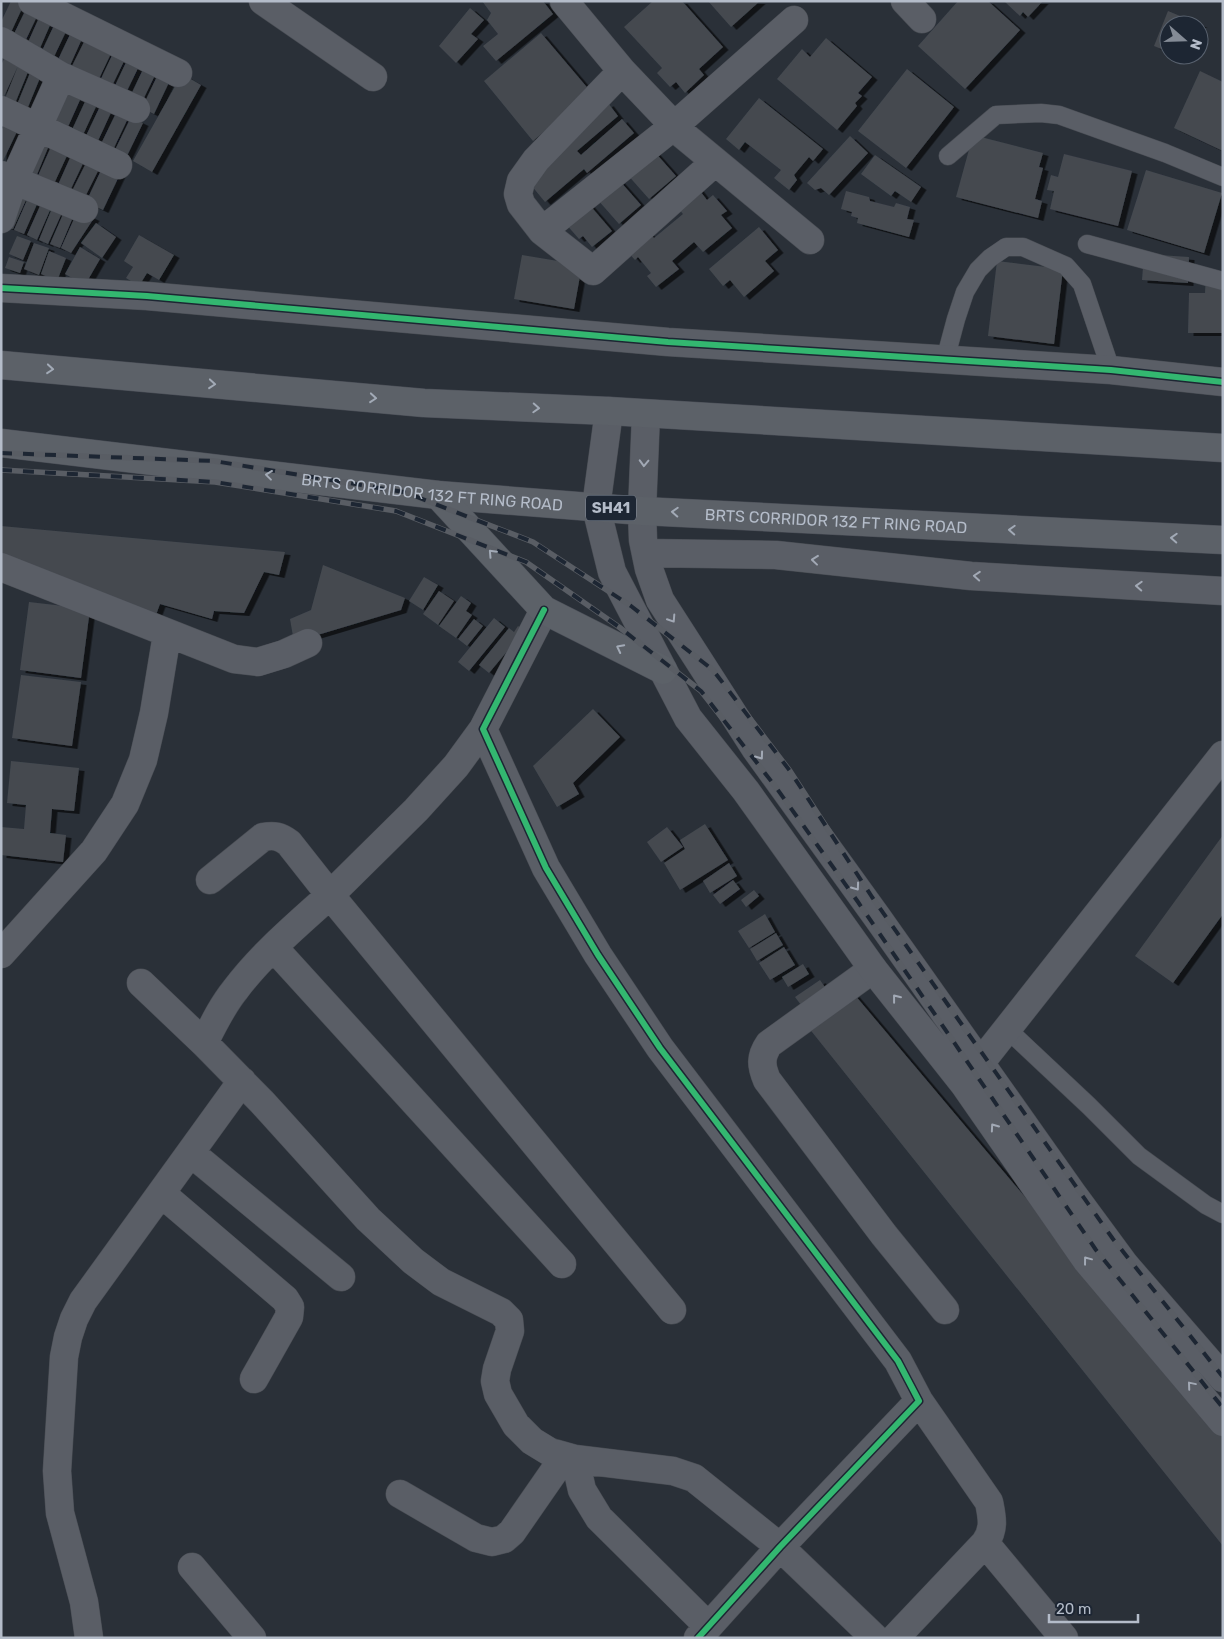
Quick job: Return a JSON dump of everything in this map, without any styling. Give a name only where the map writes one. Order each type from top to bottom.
[{"type":"main road","points":[[1,365],[424,403],[609,411],[1223,448]]},
{"type":"main road","name":"BRTS CORRIDOR 132 FT RING ROAD","points":[[1,443],[438,495],[642,511],[1223,540]]},
{"type":"main road","points":[[438,495],[544,610],[663,670]]},
{"type":"street","points":[[32,1],[178,72]]},
{"type":"street","points":[[263,1],[373,77]]},
{"type":"street","points":[[564,1],[622,71],[674,126],[810,240]]},
{"type":"street","points":[[542,231],[674,126],[794,20]]},
{"type":"street","points":[[1,41],[61,76],[136,109]]},
{"type":"street","points":[[622,71],[536,160],[521,181],[518,194],[521,204],[542,231],[593,271],[715,162]]},
{"type":"street","points":[[1,219],[8,177],[37,127],[61,76]]},
{"type":"street","points":[[1,110],[118,165]]},
{"type":"street","points":[[8,177],[84,209]]},
{"type":"street","points":[[1,288],[147,296],[668,342],[1111,370],[1223,382]]},
{"type":"street","points":[[609,411],[596,507],[612,572],[688,718],[746,791],[874,969],[972,1074],[1072,1193],[1125,1265],[1223,1378]]},
{"type":"street","points":[[646,414],[642,511],[643,540],[649,569],[660,600],[755,748],[877,917],[1087,1261],[1223,1422]]},
{"type":"street","points":[[646,554],[776,555],[972,576],[1223,591]]},
{"type":"street","points":[[1,567],[234,659],[258,662],[284,654],[308,643]]},
{"type":"street","points":[[204,1043],[221,1010],[248,973],[423,803],[456,766],[483,729],[544,610]]},
{"type":"street","points":[[1,954],[94,851],[125,804],[143,760],[154,713],[167,634]]},
{"type":"street","points":[[483,729],[546,868],[598,955],[660,1048],[898,1361],[919,1401],[989,1502],[993,1520],[990,1535],[985,1543],[895,1638]]},
{"type":"street","points":[[972,1074],[1223,755]]},
{"type":"street","points":[[210,880],[263,837],[273,835],[282,837],[289,843],[672,1310]]},
{"type":"street","points":[[274,948],[562,1264]]},
{"type":"street","points":[[874,969],[769,1044],[763,1053],[761,1066],[767,1080],[884,1235],[945,1310]]},
{"type":"street","points":[[141,983],[262,1102],[368,1219],[413,1262],[460,1293],[501,1312],[509,1320],[510,1331],[497,1369],[495,1381],[498,1394],[516,1425],[532,1441],[550,1452],[570,1458],[673,1471],[694,1478],[780,1547],[875,1638]]},
{"type":"street","points":[[89,1638],[84,1602],[60,1513],[57,1471],[64,1357],[74,1319],[84,1301],[242,1082]]},
{"type":"street","points":[[191,1152],[341,1277]]},
{"type":"street","points":[[162,1194],[285,1299],[290,1308],[289,1317],[254,1379]]},
{"type":"street","points":[[570,1458],[582,1490],[599,1518],[703,1632],[780,1547],[919,1401]]},
{"type":"street","points":[[400,1494],[476,1538],[492,1542],[504,1539],[512,1532],[570,1458]]},
{"type":"street","points":[[985,1543],[1064,1638]]},
{"type":"street","points":[[192,1567],[252,1638]]},
{"type":"lane","points":[[948,156],[996,115],[1041,113],[1059,115],[1165,152],[1223,177]]},
{"type":"lane","points":[[1087,244],[1223,281]]},
{"type":"lane","points":[[945,360],[965,292],[978,270],[1006,246],[1023,247],[1066,266],[1082,284],[1111,370]]},
{"type":"lane","points":[[1007,1029],[1139,1156],[1206,1205],[1223,1214]]},
{"type":"building","points":[[11,1],[25,2],[7,41],[1,38],[1,22]]},
{"type":"building","points":[[482,1],[543,1],[553,14],[496,61],[483,46],[498,34],[487,20],[491,13]]},
{"type":"building","points":[[653,1],[682,1],[723,47],[699,69],[704,75],[685,93],[676,82],[670,87],[657,73],[662,68],[624,27]]},
{"type":"building","points":[[708,1],[760,1],[731,27]]},
{"type":"building","points":[[958,1],[988,1],[1020,30],[965,89],[918,46]]},
{"type":"building","points":[[1004,1],[1043,1],[1028,17],[1023,12],[1020,16]]},
{"type":"building","points":[[28,5],[40,10],[22,48],[10,42]]},
{"type":"building","points":[[470,8],[484,20],[471,34],[478,39],[456,63],[439,46]]},
{"type":"building","points":[[42,11],[54,16],[37,55],[25,49]]},
{"type":"building","points":[[1168,11],[1178,15],[1166,15]]},
{"type":"building","points":[[58,17],[70,23],[52,61],[40,55]]},
{"type":"building","points":[[74,26],[85,32],[68,70],[56,64]]},
{"type":"building","points":[[541,33],[591,92],[533,141],[484,81]]},
{"type":"building","points":[[88,34],[115,45],[97,83],[70,70]]},
{"type":"building","points":[[1159,34],[1159,48],[1154,46]]},
{"type":"building","points":[[826,38],[872,77],[858,93],[862,96],[855,103],[857,106],[837,130],[777,79],[802,49],[810,57]]},
{"type":"building","points":[[116,47],[128,53],[110,90],[98,85]]},
{"type":"building","points":[[130,54],[142,60],[124,97],[112,92]]},
{"type":"building","points":[[6,55],[30,67],[14,106],[4,101],[18,66],[1,103],[1,65]]},
{"type":"building","points":[[146,63],[158,69],[140,106],[128,101]]},
{"type":"building","points":[[32,68],[42,73],[26,112],[16,107]]},
{"type":"building","points":[[907,69],[954,107],[906,168],[858,131]]},
{"type":"building","points":[[160,70],[172,76],[154,114],[142,108]]},
{"type":"building","points":[[1200,71],[1223,82],[1223,151],[1174,128]]},
{"type":"building","points":[[182,74],[201,85],[152,172],[133,161]]},
{"type":"building","points":[[71,85],[84,91],[67,129],[54,123]]},
{"type":"building","points":[[89,93],[100,98],[82,137],[71,132]]},
{"type":"building","points":[[759,98],[823,149],[813,161],[809,157],[794,175],[797,180],[789,190],[774,178],[781,170],[745,142],[739,150],[726,139]]},
{"type":"building","points":[[103,100],[114,106],[97,143],[85,138]]},
{"type":"building","points":[[608,103],[618,116],[577,151],[581,155],[622,119],[634,133],[587,173],[584,169],[545,202],[526,179]]},
{"type":"building","points":[[118,109],[130,114],[112,152],[100,146]]},
{"type":"building","points":[[8,117],[21,123],[3,161],[1,161],[1,131]]},
{"type":"building","points":[[131,117],[143,123],[125,160],[113,154]]},
{"type":"building","points":[[42,134],[52,138],[36,177],[26,172]]},
{"type":"building","points":[[973,135],[1043,153],[1039,167],[1043,168],[1035,199],[1042,201],[1038,218],[956,197]]},
{"type":"building","points":[[850,136],[868,153],[829,195],[821,188],[815,190],[807,183]]},
{"type":"building","points":[[54,140],[71,147],[53,186],[37,178]]},
{"type":"building","points":[[74,149],[87,155],[69,193],[57,187]]},
{"type":"building","points":[[653,150],[676,176],[649,199],[626,173]]},
{"type":"building","points":[[1064,154],[1132,171],[1118,226],[1050,209],[1054,191],[1047,190],[1051,175],[1058,177]]},
{"type":"building","points":[[875,155],[921,187],[911,202],[895,191],[891,196],[861,174]]},
{"type":"building","points":[[89,157],[102,163],[83,201],[70,195]]},
{"type":"building","points":[[104,164],[121,172],[103,210],[86,202]]},
{"type":"building","points":[[1146,170],[1222,193],[1204,253],[1127,230]]},
{"type":"building","points":[[619,180],[641,205],[619,224],[597,199]]},
{"type":"building","points":[[20,186],[30,191],[13,229],[3,225]]},
{"type":"building","points":[[697,187],[707,200],[713,195],[727,211],[721,215],[732,228],[703,252],[694,242],[672,261],[679,269],[656,287],[647,276],[651,273],[638,257],[635,260],[626,250],[648,232],[654,238],[683,214],[676,206]]},
{"type":"building","points":[[31,191],[41,195],[24,234],[14,230]]},
{"type":"building","points":[[846,191],[869,197],[870,201],[894,207],[896,203],[910,207],[907,219],[914,220],[909,237],[857,223],[858,218],[851,216],[852,212],[841,209]]},
{"type":"building","points":[[44,197],[54,201],[37,240],[27,235]]},
{"type":"building","points":[[55,201],[65,206],[48,244],[39,240]]},
{"type":"building","points":[[588,203],[612,231],[592,247],[583,236],[579,239],[565,223]]},
{"type":"building","points":[[67,205],[76,210],[60,248],[50,244]]},
{"type":"building","points":[[78,210],[94,218],[71,253],[61,248]]},
{"type":"building","points":[[96,223],[116,237],[102,258],[81,243]]},
{"type":"building","points":[[759,227],[778,250],[765,261],[774,271],[744,297],[730,280],[723,286],[709,269]]},
{"type":"building","points":[[139,235],[174,255],[159,280],[147,273],[139,286],[126,278],[133,267],[124,261]]},
{"type":"building","points":[[17,236],[31,241],[23,260],[9,254]]},
{"type":"building","points":[[34,243],[49,248],[39,275],[24,269]]},
{"type":"building","points":[[80,247],[100,259],[85,285],[65,274]]},
{"type":"building","points":[[49,251],[66,258],[57,281],[41,274]]},
{"type":"building","points":[[1144,254],[1189,257],[1188,283],[1142,280]]},
{"type":"building","points":[[522,255],[582,265],[574,309],[514,299]]},
{"type":"building","points":[[9,257],[24,262],[20,273],[5,268]]},
{"type":"building","points":[[997,261],[1063,269],[1054,344],[988,336]]},
{"type":"building","points":[[1206,274],[1223,284],[1223,333],[1188,333],[1189,293],[1205,293]]},
{"type":"building","points":[[1,526],[285,552],[279,575],[264,572],[244,613],[214,611],[212,619],[160,604],[153,623],[1,565]]},
{"type":"building","points":[[323,565],[405,598],[401,610],[294,642],[290,619],[311,610]]},
{"type":"building","points":[[424,577],[438,585],[423,610],[409,601]]},
{"type":"building","points":[[439,591],[454,601],[438,625],[423,614]]},
{"type":"building","points":[[461,596],[471,603],[466,611],[472,615],[456,638],[439,626]]},
{"type":"building","points":[[29,602],[90,609],[81,678],[20,670]]},
{"type":"building","points":[[494,618],[505,627],[469,671],[458,662]]},
{"type":"building","points":[[474,619],[483,626],[467,646],[458,639]]},
{"type":"building","points":[[518,626],[529,634],[509,649],[489,673],[479,665],[509,628],[514,632]]},
{"type":"building","points":[[21,675],[81,682],[72,746],[12,738]]},
{"type":"building","points":[[593,709],[620,737],[573,783],[579,794],[557,807],[533,766]]},
{"type":"building","points":[[11,761],[79,768],[74,811],[52,809],[50,833],[66,835],[63,862],[1,855],[1,827],[24,829],[26,805],[7,803]]},
{"type":"building","points":[[705,824],[728,860],[680,890],[664,863],[685,849],[680,840]]},
{"type":"building","points":[[667,827],[683,847],[661,862],[647,842]]},
{"type":"building","points":[[1223,835],[1223,914],[1173,983],[1135,956]]},
{"type":"building","points":[[729,863],[737,876],[710,893],[703,881]]},
{"type":"building","points":[[733,880],[740,889],[720,904],[713,895]]},
{"type":"building","points":[[754,890],[759,896],[746,907],[741,900]]},
{"type":"building","points":[[765,914],[775,932],[749,948],[738,931]]},
{"type":"building","points":[[776,933],[783,945],[757,961],[750,949]]},
{"type":"building","points":[[784,947],[795,965],[770,980],[759,963]]},
{"type":"building","points":[[803,964],[809,974],[788,987],[782,977]]},
{"type":"building","points":[[820,980],[831,996],[807,1013],[795,997]]},
{"type":"building","points":[[854,994],[1223,1432],[1223,1546],[808,1027]]},
{"type":"railway","points":[[1,453],[214,461],[404,492],[533,542],[631,606],[713,670],[790,771],[872,897],[1113,1239],[1223,1377]]},
{"type":"railway","points":[[1,470],[215,482],[396,511],[526,562],[619,627],[701,691],[775,786],[858,902],[1096,1250],[1223,1408]]},
{"type":"cycle path","points":[[1,288],[147,296],[668,342],[1111,370],[1223,382]]},
{"type":"cycle path","points":[[544,610],[483,729],[546,868],[598,955],[660,1048],[898,1361],[919,1401],[780,1547],[698,1638]]}]
